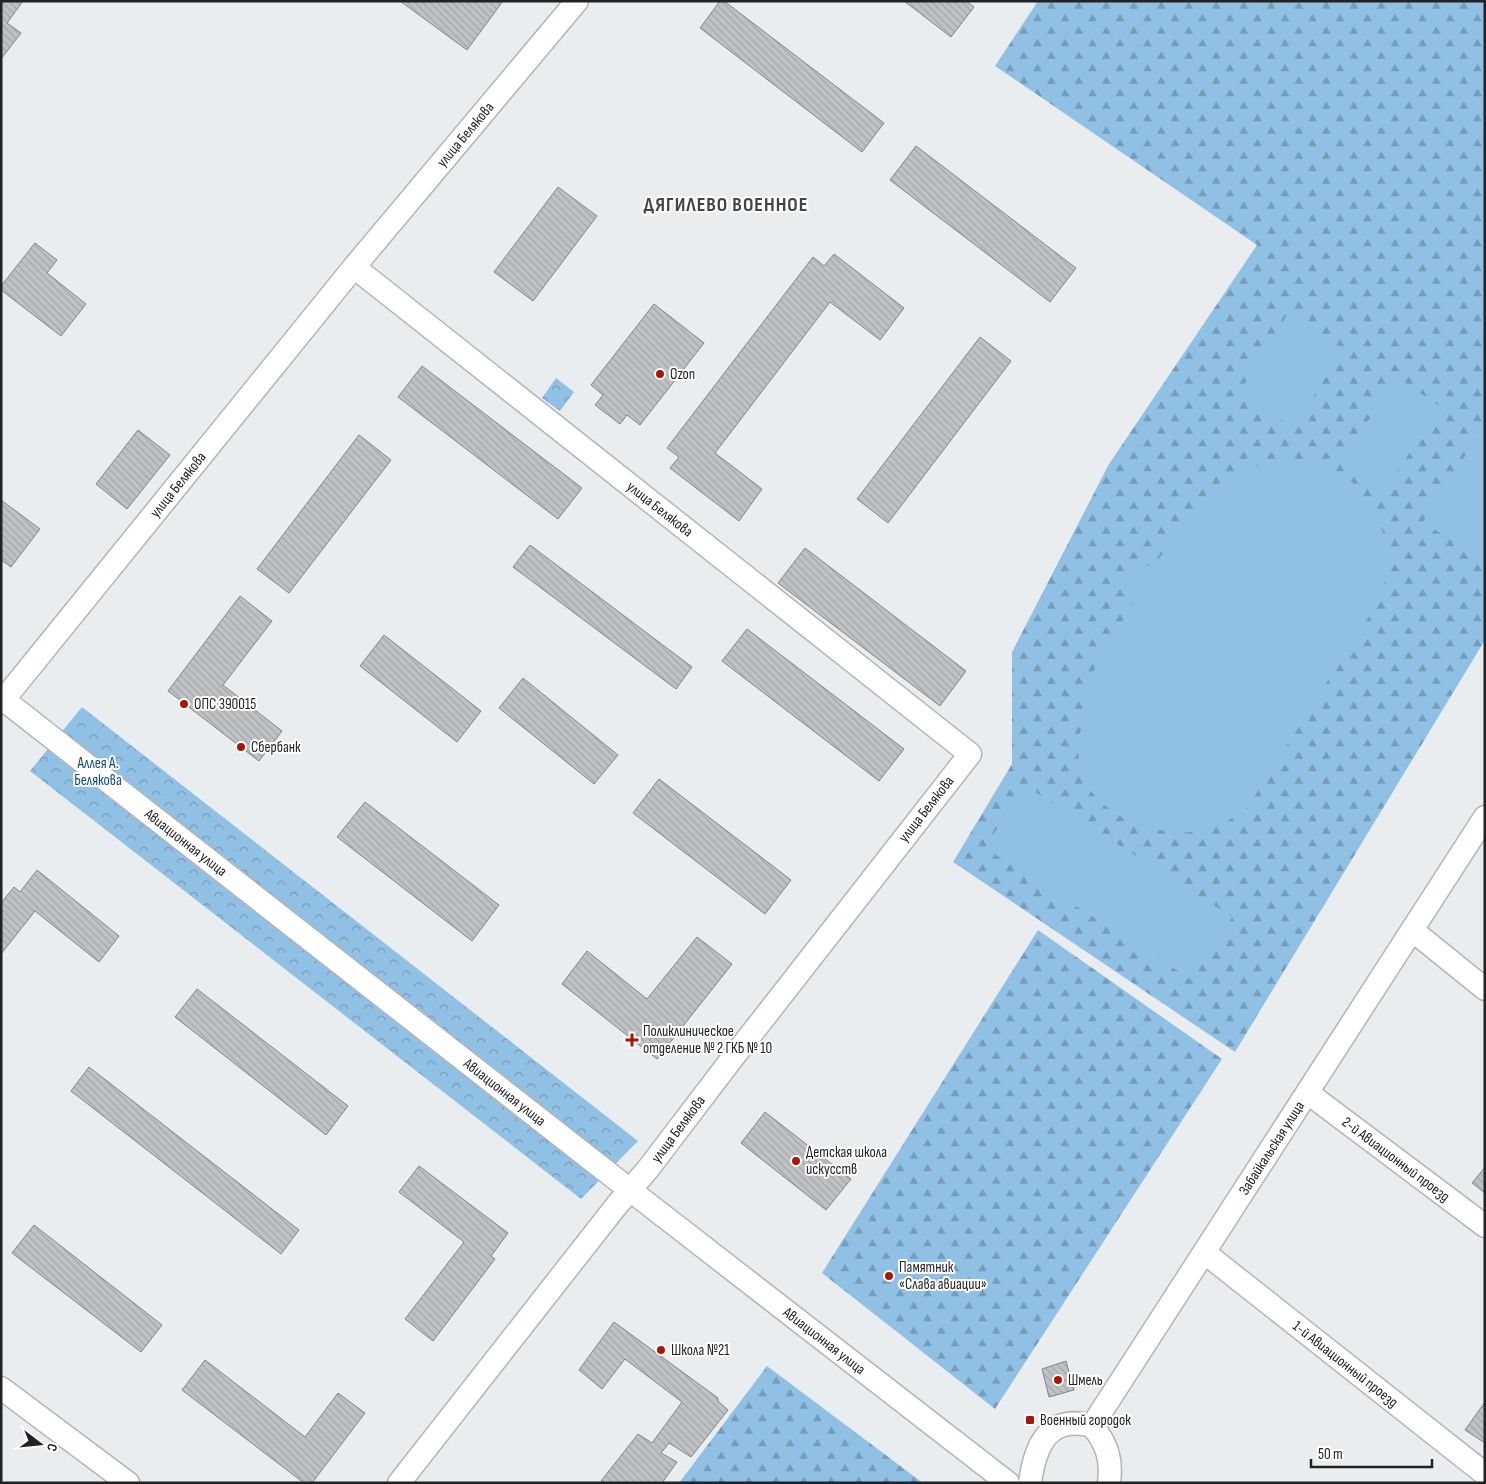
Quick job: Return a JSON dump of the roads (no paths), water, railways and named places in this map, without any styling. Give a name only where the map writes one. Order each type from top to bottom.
[{"type":"street","name":"улица Белякова","points":[[2,701],[354,267],[577,1]]},
{"type":"street","name":"улица Белякова","points":[[354,267],[970,754],[648,1169],[399,1483]]},
{"type":"street","name":"Авиационная улица","points":[[2,701],[1008,1483]]},
{"type":"street","name":"Забайкальская улица","points":[[1092,1426],[1485,817]]},
{"type":"street","points":[[1412,930],[1485,989]]},
{"type":"street","name":"2-й Авиационный проезд","points":[[1308,1093],[1485,1226]]},
{"type":"street","name":"1-й Авиационный проезд","points":[[1205,1253],[1485,1474]]},
{"type":"street","points":[[1,1388],[128,1483]]},
{"type":"street","points":[[1030,1483],[1036,1451],[1043,1438],[1051,1430],[1071,1423],[1092,1426],[1100,1436],[1106,1446],[1110,1459],[1109,1483]]},
{"type":"place","name":"Ozon","points":[[660,374]]},
{"type":"place","name":"ОПС 390015","points":[[184,704]]},
{"type":"place","name":"Сбербанк","points":[[241,747]]},
{"type":"place","name":"Поликлиническое отделение № 2 ГКБ № 10","points":[[632,1040]]},
{"type":"place","name":"Детская школа искусств","points":[[796,1161]]},
{"type":"place","name":"Памятник «Слава авиации»","points":[[889,1276]]},
{"type":"place","name":"Школа №21","points":[[661,1350]]},
{"type":"place","name":"Шмель","points":[[1058,1380]]},
{"type":"place","name":"Военный городок","points":[[1030,1420]]},
{"type":"district","name":"ДЯГИЛЕВО ВОЕННОЕ","points":[[726,204]]},
{"type":"park label","name":"Аллея А. Белякова","points":[[98,772]]}]
